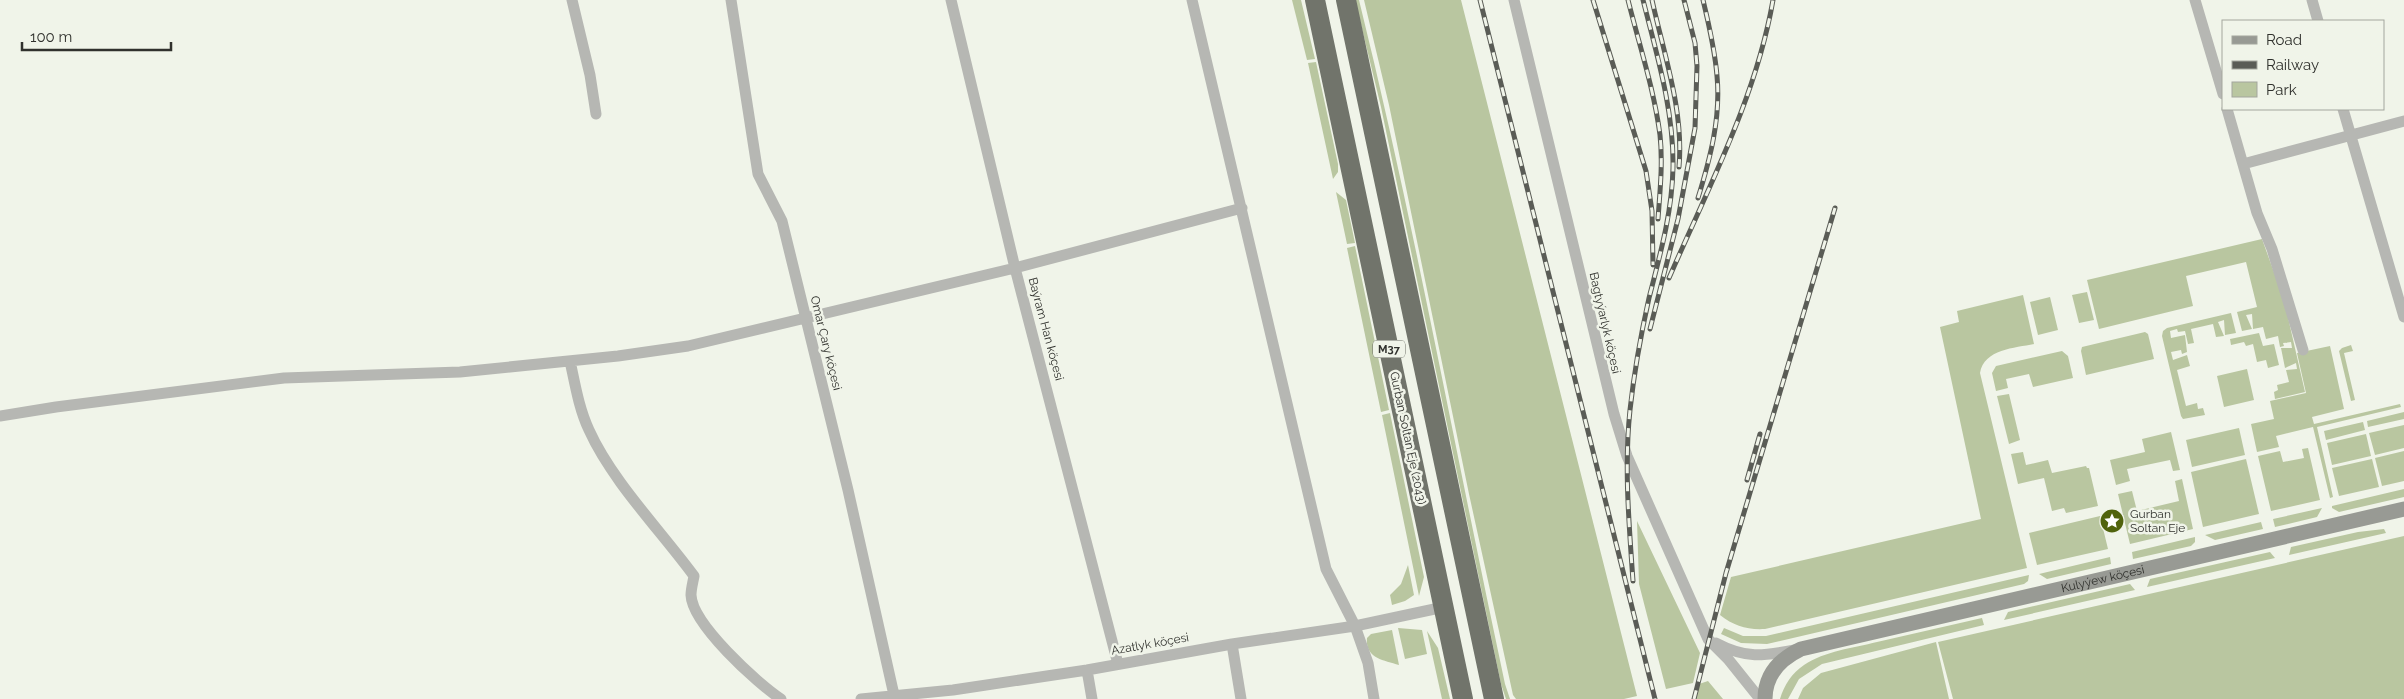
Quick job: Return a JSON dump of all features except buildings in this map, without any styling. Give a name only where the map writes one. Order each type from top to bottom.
[{"type":"highway","name":"Gurban Soltan Eje (2043)","points":[[1315,0],[1464,699]]},
{"type":"highway","name":"M37","points":[[1346,0],[1494,699]]},
{"type":"street","points":[[572,0],[590,75],[596,114]]},
{"type":"street","name":"Omar Çary köçesi","points":[[731,0],[758,174],[782,221],[848,490],[894,695]]},
{"type":"street","name":"Baýram Han köçesi","points":[[951,0],[1015,268],[1118,664]]},
{"type":"street","points":[[1192,0],[1326,569],[1355,626],[1368,663],[1374,699]]},
{"type":"street","name":"Bagtyýarlyk köçesi","points":[[1514,0],[1602,371],[1627,456],[1708,638],[1760,699]]},
{"type":"street","points":[[2195,0],[2222,91]]},
{"type":"street","points":[[2312,0],[2318,20]]},
{"type":"street","points":[[2227,110],[2257,213],[2272,248],[2304,350]]},
{"type":"street","points":[[2343,110],[2404,317]]},
{"type":"street","points":[[2243,164],[2404,121]]},
{"type":"street","points":[[0,416],[284,378],[460,372],[688,346],[1015,268],[1242,208]]},
{"type":"street","points":[[570,360],[583,415],[590,432],[622,482],[694,576],[691,596],[702,622],[740,665],[780,699]]},
{"type":"street","name":"Kulyýew köçesi","points":[[1765,699],[1768,681],[1779,662],[1801,649],[2404,509]]},
{"type":"street","name":"Azatlyk köçesi","points":[[861,699],[894,695],[954,694],[1232,644],[1355,626],[1444,607]]},
{"type":"street","points":[[1708,638],[1728,649],[1750,655],[1759,656],[1801,649]]},
{"type":"street","points":[[1232,644],[1242,699]]},
{"type":"street","points":[[1087,670],[1092,699]]},
{"type":"green space","points":[[1292,0],[1301,0],[1315,59],[1307,60]]},
{"type":"green space","points":[[1355,0],[1359,0],[1399,170],[1505,684],[1510,699],[1506,699],[1501,684],[1381,107]]},
{"type":"green space","points":[[1364,0],[1461,0],[1637,696],[1624,699],[1516,699],[1513,695],[1469,494],[1389,105]]},
{"type":"green space","points":[[1316,62],[1338,164],[1338,172],[1333,179],[1308,63]]},
{"type":"green space","points":[[1336,192],[1346,200],[1355,243],[1347,244]]},
{"type":"green space","points":[[2262,239],[2284,300],[2305,392],[2275,399],[2274,392],[2278,390],[2277,385],[2289,382],[2286,370],[2297,369],[2296,363],[2285,368],[2281,348],[2292,348],[2291,342],[2283,343],[2284,346],[2280,347],[2278,336],[2266,339],[2263,327],[2253,329],[2252,314],[2246,315],[2252,329],[2242,331],[2237,312],[2257,307],[2246,262],[2186,276],[2193,306],[2099,329],[2087,280]]},
{"type":"green space","points":[[1355,246],[1389,410],[1381,412],[1347,248]]},
{"type":"green space","points":[[2087,292],[2094,320],[2079,323],[2072,295]]},
{"type":"green space","points":[[2023,295],[2034,344],[1994,354],[1987,359],[1980,373],[2027,568],[1765,629],[1752,629],[1741,626],[1730,622],[1720,615],[1731,577],[1981,519],[1940,327],[1959,322],[1957,311]]},
{"type":"green space","points":[[2050,297],[2058,330],[2038,335],[2030,302]]},
{"type":"green space","points":[[2231,313],[2236,333],[2225,335],[2224,320],[2218,322],[2224,336],[2216,337],[2213,324],[2191,329],[2194,343],[2188,344],[2185,331],[2178,332],[2177,329],[2170,331],[2171,338],[2185,335],[2187,352],[2182,354],[2181,350],[2171,352],[2173,360],[2187,355],[2190,366],[2177,370],[2186,406],[2197,403],[2198,409],[2203,408],[2205,415],[2183,419],[2162,336],[2163,331],[2167,328]]},
{"type":"green space","points":[[2145,332],[2148,334],[2154,359],[2086,375],[2081,351],[2082,347]]},
{"type":"green space","points":[[2259,333],[2263,346],[2274,344],[2279,365],[2268,368],[2266,360],[2257,362],[2253,344],[2246,346],[2244,342],[2231,345],[2230,339]]},
{"type":"green space","points":[[2351,345],[2353,351],[2344,353],[2355,400],[2351,401],[2339,351]]},
{"type":"green space","points":[[2330,346],[2344,409],[2312,417],[2314,424],[2400,404],[2401,407],[2317,427],[2333,497],[2330,498],[2313,427],[2276,436],[2279,447],[2257,452],[2251,424],[2274,419],[2270,401],[2306,393],[2297,353]]},
{"type":"green space","points":[[2062,351],[2068,356],[2073,378],[2033,387],[2029,374],[2006,379],[2008,388],[1996,391],[1992,373],[1996,366]]},
{"type":"green space","points":[[2247,369],[2254,400],[2224,407],[2217,376]]},
{"type":"green space","points":[[2009,394],[2020,440],[2009,444],[1997,396]]},
{"type":"green space","points":[[2404,412],[2404,419],[2368,427],[2367,421]]},
{"type":"green space","points":[[1390,413],[1424,577],[1419,596],[1382,415]]},
{"type":"green space","points":[[2363,422],[2365,430],[2326,440],[2324,431]]},
{"type":"green space","points":[[2404,425],[2404,448],[2375,455],[2369,433]]},
{"type":"green space","points":[[2239,428],[2245,455],[2192,467],[2186,440]]},
{"type":"green space","points":[[2171,432],[2180,470],[2173,471],[2170,460],[2127,469],[2130,481],[2116,485],[2110,460],[2145,452],[2142,439]]},
{"type":"green space","points":[[2366,434],[2371,456],[2332,465],[2327,443]]},
{"type":"green space","points":[[2308,448],[2320,500],[2271,511],[2258,456],[2280,451],[2283,462],[2304,458],[2302,449]]},
{"type":"green space","points":[[2404,451],[2404,481],[2382,486],[2375,458]]},
{"type":"green space","points":[[2023,452],[2026,465],[2048,460],[2052,473],[2086,466],[2089,468],[2098,506],[2066,513],[2064,508],[2052,511],[2044,478],[2018,484],[2011,454]]},
{"type":"green space","points":[[2246,459],[2259,514],[2203,527],[2191,472]]},
{"type":"green space","points":[[2372,459],[2379,487],[2339,496],[2332,468]]},
{"type":"green space","points":[[2182,479],[2193,529],[2130,544],[2118,494],[2132,491],[2137,511],[2179,501],[2175,481]]},
{"type":"green space","points":[[2404,489],[2404,497],[2339,512],[2332,508],[2332,506]]},
{"type":"green space","points":[[2322,508],[2317,517],[2275,527],[2273,519]]},
{"type":"green space","points":[[2100,516],[2108,549],[2037,565],[2029,533]]},
{"type":"green space","points":[[1637,521],[1700,653],[1693,683],[1666,689],[1639,584]]},
{"type":"green space","points":[[2261,522],[2263,529],[2215,540],[2205,535]]},
{"type":"green space","points":[[2384,529],[2386,533],[2289,555],[2291,547],[2358,532]]},
{"type":"green space","points":[[2404,536],[2404,699],[1953,699],[1938,642]]},
{"type":"green space","points":[[2195,537],[2195,542],[2191,546],[2133,559],[2132,552]]},
{"type":"green space","points":[[2270,552],[2275,558],[2147,587],[2150,579]]},
{"type":"green space","points":[[2110,557],[2111,564],[2047,579],[2039,574]]},
{"type":"green space","points":[[1408,565],[1414,595],[1405,601],[1392,605],[1390,595],[1401,584]]},
{"type":"green space","points":[[2029,575],[2028,581],[2024,584],[1767,644],[1741,643],[1721,634],[1724,628],[1743,636],[1766,636]]},
{"type":"green space","points":[[2130,584],[2135,590],[2004,620],[2008,612]]},
{"type":"green space","points":[[1982,618],[1984,625],[1822,664],[1799,679],[1788,699],[1780,699],[1786,684],[1792,676],[1804,665],[1821,656]]},
{"type":"green space","points":[[1398,628],[1422,630],[1427,654],[1405,659]]},
{"type":"green space","points":[[1392,630],[1399,665],[1376,657],[1367,645],[1367,638],[1371,634]]},
{"type":"green space","points":[[1427,631],[1438,648],[1450,699],[1442,699]]},
{"type":"green space","points":[[1936,642],[1949,699],[1798,699],[1803,688],[1821,673]]},
{"type":"green space","points":[[1708,681],[1723,699],[1695,699],[1699,684]]},
{"type":"railway","points":[[1480,0],[1655,699]]},
{"type":"railway","points":[[1593,0],[1646,171],[1652,211],[1653,265]]},
{"type":"railway","points":[[1628,0],[1650,84],[1660,135],[1661,166],[1658,219]]},
{"type":"railway","points":[[1633,581],[1627,474],[1630,410],[1643,325],[1668,218],[1673,168],[1673,147],[1668,104],[1643,0]]},
{"type":"railway","points":[[1652,0],[1676,104],[1679,125],[1679,167]]},
{"type":"railway","points":[[1650,329],[1678,219],[1695,128],[1697,66],[1695,43],[1684,0]]},
{"type":"railway","points":[[1698,198],[1714,138],[1718,92],[1710,28],[1703,0]]},
{"type":"railway","points":[[1669,278],[1715,176],[1743,107],[1755,72],[1773,0]]},
{"type":"railway","points":[[1694,699],[1726,573],[1835,208]]},
{"type":"railway","points":[[1747,480],[1760,434]]},
{"type":"place","name":"Gurban Soltan Eje","points":[[2112,521]]}]
